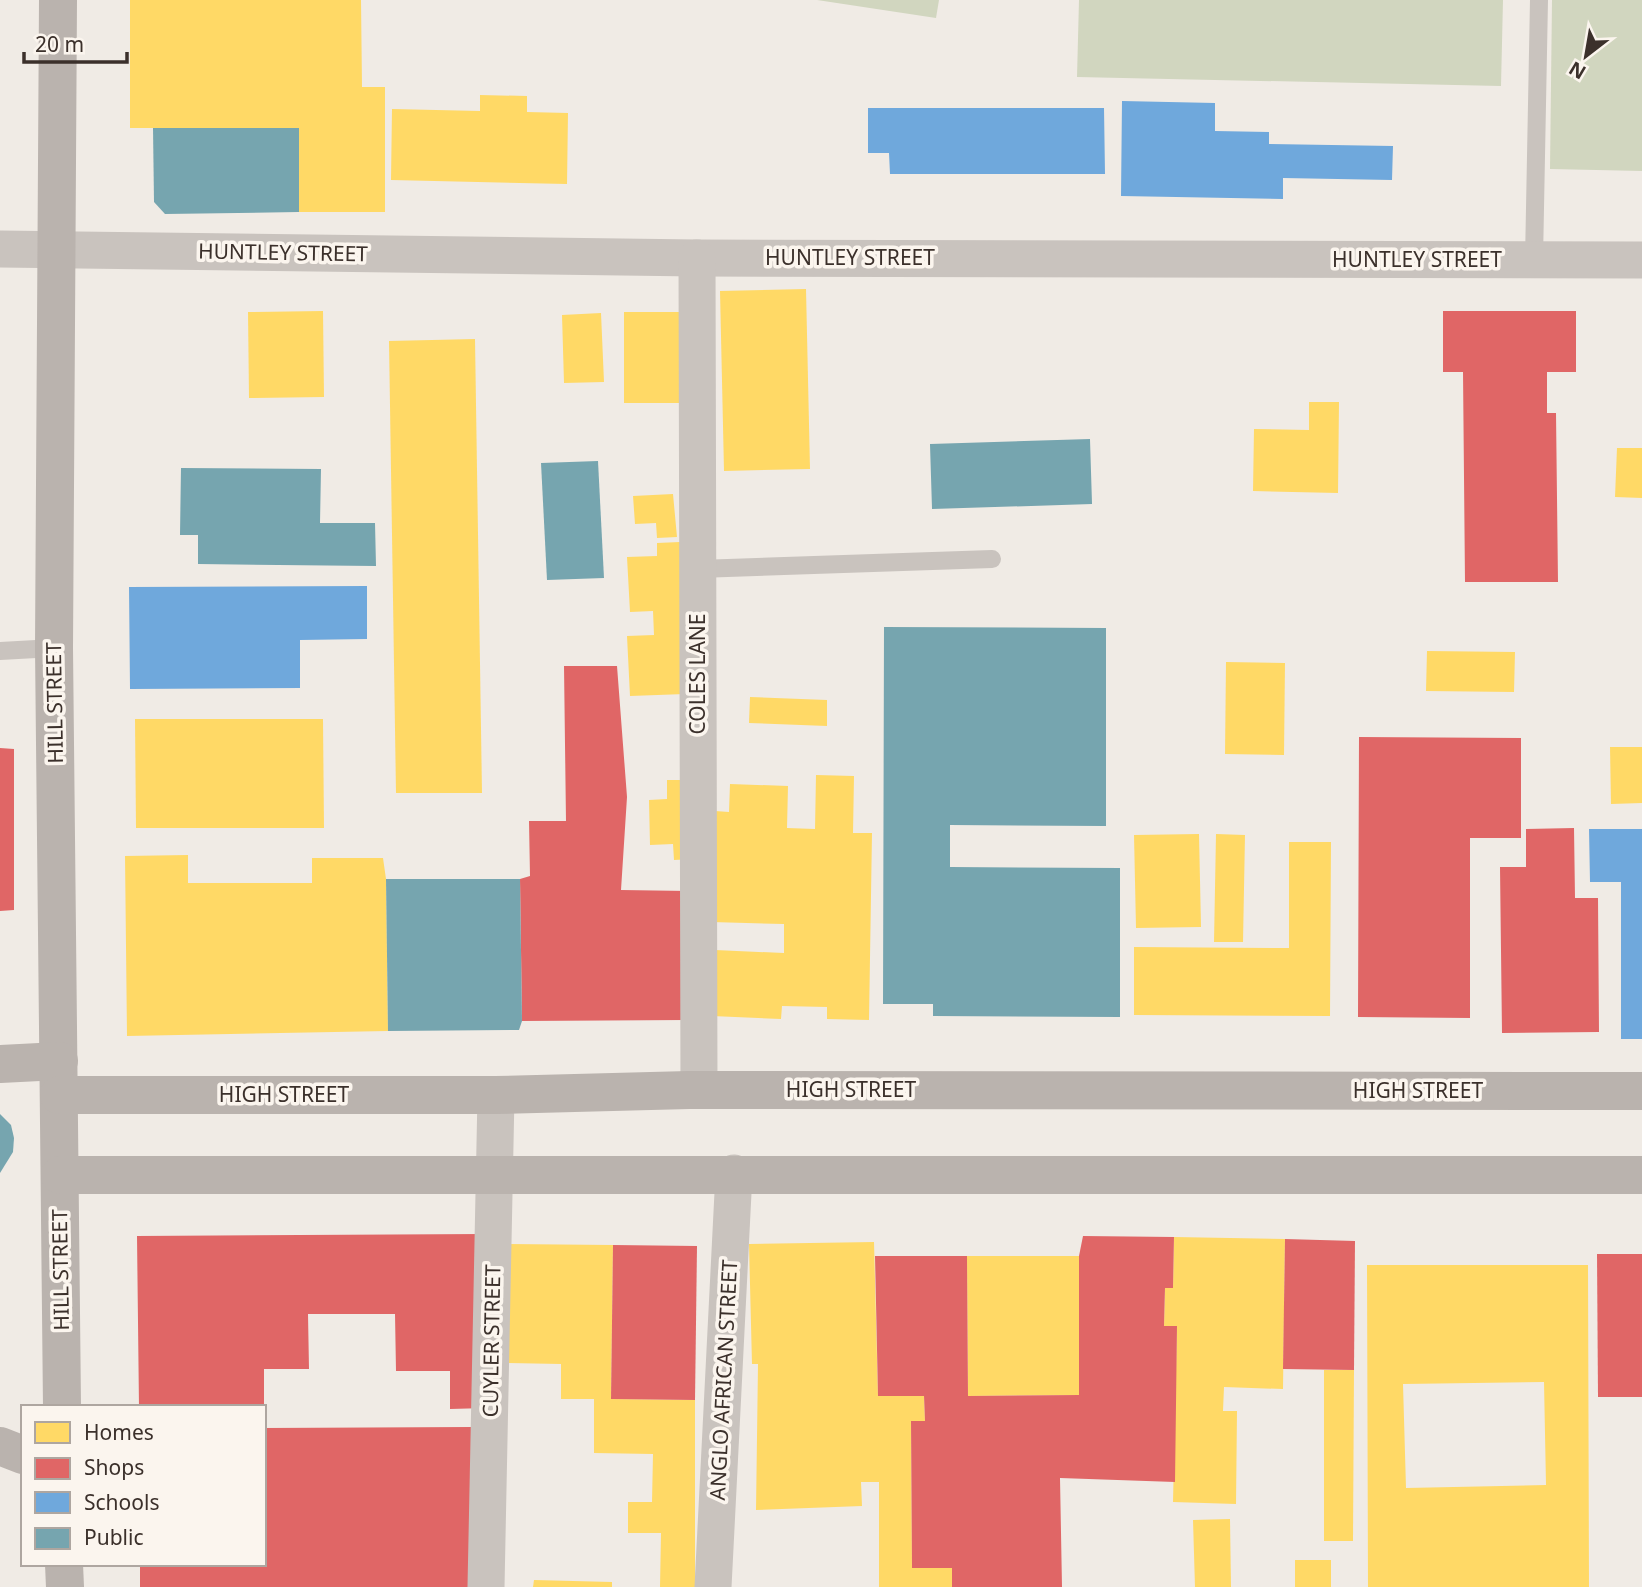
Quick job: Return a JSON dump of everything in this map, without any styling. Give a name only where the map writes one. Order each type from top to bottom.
[{"type":"street","name":"HILL STREET","points":[[58,0],[54,648],[62,1405]]},
{"type":"street","name":"HUNTLEY STREET","points":[[0,249],[697,258],[1642,260]]},
{"type":"street","name":"COLES LANE","points":[[697,258],[699,1090]]},
{"type":"street","name":"HIGH STREET","points":[[0,1064],[59,1078],[496,1094],[699,1090],[1642,1091]]},
{"type":"street","name":"CUYLER STREET","points":[[486,1587],[497,1174],[496,1094]]},
{"type":"street","name":"ANGLO AFRICAN STREET","points":[[713,1587],[734,1173]]},
{"type":"street","points":[[60,1175],[1642,1175]]},
{"type":"street","points":[[0,1446],[21,1454]]},
{"type":"street","points":[[64,1566],[65,1587]]},
{"type":"lane","points":[[1534,260],[1539,0]]},
{"type":"lane","points":[[698,569],[992,559]]},
{"type":"lane","points":[[0,652],[54,648]]},
{"type":"green space","points":[[817,0],[939,0],[936,18]]},
{"type":"green space","points":[[1079,0],[1503,0],[1501,86],[1077,77]]},
{"type":"green space","points":[[1552,0],[1642,0],[1642,171],[1550,169]]},
{"type":"building: Homes","points":[[130,0],[361,0],[362,87],[385,87],[385,212],[299,212],[299,128],[130,128]]},
{"type":"building: Homes","points":[[480,95],[527,96],[527,112],[568,113],[567,184],[391,180],[392,109],[480,111]]},
{"type":"building: Homes","points":[[806,289],[810,469],[724,471],[720,291]]},
{"type":"building: Homes","points":[[323,311],[324,397],[249,398],[248,312]]},
{"type":"building: Homes","points":[[624,312],[685,312],[686,403],[624,403]]},
{"type":"building: Homes","points":[[601,313],[604,382],[564,383],[562,315]]},
{"type":"building: Homes","points":[[475,339],[482,793],[396,793],[389,341]]},
{"type":"building: Homes","points":[[1309,402],[1339,402],[1338,493],[1253,491],[1254,429],[1309,430]]},
{"type":"building: Homes","points":[[1617,448],[1642,448],[1642,498],[1615,497]]},
{"type":"building: Homes","points":[[673,494],[677,537],[657,538],[656,523],[635,524],[633,496]]},
{"type":"building: Homes","points":[[680,542],[685,694],[630,696],[627,636],[654,635],[653,611],[630,612],[627,557],[657,556],[657,543]]},
{"type":"building: Homes","points":[[1427,651],[1515,652],[1514,692],[1426,691]]},
{"type":"building: Homes","points":[[1226,662],[1285,663],[1284,755],[1225,754]]},
{"type":"building: Homes","points":[[750,697],[827,700],[827,726],[749,723]]},
{"type":"building: Homes","points":[[135,719],[323,719],[324,828],[136,828]]},
{"type":"building: Homes","points":[[1610,747],[1642,747],[1642,803],[1611,804]]},
{"type":"building: Homes","points":[[816,775],[854,776],[853,833],[872,833],[869,1020],[827,1019],[827,1007],[782,1006],[781,1019],[712,1016],[715,950],[784,953],[784,924],[711,922],[715,811],[729,812],[730,784],[788,786],[787,828],[815,829]]},
{"type":"building: Homes","points":[[667,780],[693,780],[694,859],[674,860],[673,844],[650,845],[649,800],[667,799]]},
{"type":"building: Homes","points":[[1199,834],[1201,927],[1136,928],[1134,835]]},
{"type":"building: Homes","points":[[1216,834],[1245,835],[1243,942],[1214,942]]},
{"type":"building: Homes","points":[[1289,842],[1331,842],[1330,1016],[1134,1015],[1134,947],[1289,948]]},
{"type":"building: Homes","points":[[188,855],[188,883],[312,883],[312,858],[383,858],[386,879],[388,1031],[127,1036],[125,856]]},
{"type":"building: Homes","points":[[1174,1237],[1285,1239],[1283,1389],[1224,1387],[1223,1411],[1237,1411],[1236,1504],[1173,1502],[1177,1326],[1164,1326],[1165,1288],[1173,1288]]},
{"type":"building: Homes","points":[[874,1242],[878,1396],[924,1396],[925,1421],[911,1421],[912,1568],[952,1568],[952,1587],[879,1587],[879,1482],[861,1482],[862,1506],[756,1510],[758,1364],[752,1364],[749,1244]]},
{"type":"building: Homes","points":[[508,1244],[613,1245],[611,1399],[695,1400],[695,1587],[660,1587],[661,1533],[628,1533],[628,1502],[652,1502],[653,1454],[594,1453],[594,1399],[561,1399],[561,1364],[507,1363]]},
{"type":"building: Homes","points":[[967,1256],[1079,1256],[1079,1395],[968,1396]]},
{"type":"building: Homes","points":[[1367,1265],[1588,1265],[1589,1587],[1368,1587]],"holes":[[[1544,1382],[1546,1485],[1406,1488],[1403,1384]]]},
{"type":"building: Homes","points":[[1324,1370],[1354,1370],[1353,1541],[1324,1541]]},
{"type":"building: Homes","points":[[1230,1519],[1231,1587],[1195,1587],[1193,1520]]},
{"type":"building: Homes","points":[[1295,1560],[1331,1560],[1331,1587],[1295,1587]]},
{"type":"building: Homes","points":[[534,1580],[612,1582],[612,1587],[533,1587]]},
{"type":"building: Shops","points":[[1443,311],[1576,311],[1576,372],[1547,372],[1547,413],[1556,413],[1558,582],[1465,582],[1463,372],[1443,372]]},
{"type":"building: Shops","points":[[564,666],[617,666],[627,797],[621,890],[688,891],[687,1020],[522,1021],[520,879],[530,876],[529,821],[566,821]]},
{"type":"building: Shops","points":[[1359,737],[1521,738],[1521,838],[1470,838],[1470,1018],[1358,1017]]},
{"type":"building: Shops","points":[[0,748],[14,749],[14,910],[0,911]]},
{"type":"building: Shops","points":[[1574,828],[1575,898],[1598,898],[1599,1032],[1502,1033],[1500,867],[1526,867],[1526,829]]},
{"type":"building: Shops","points":[[484,1234],[486,1408],[450,1409],[450,1371],[396,1371],[395,1314],[308,1314],[309,1369],[264,1369],[264,1405],[139,1405],[137,1236]]},
{"type":"building: Shops","points":[[1083,1236],[1174,1237],[1173,1288],[1165,1288],[1164,1326],[1177,1326],[1175,1482],[1060,1478],[1062,1587],[952,1587],[952,1568],[912,1568],[911,1421],[925,1421],[924,1396],[878,1396],[875,1256],[967,1256],[968,1396],[1079,1395],[1079,1256]]},
{"type":"building: Shops","points":[[1285,1239],[1355,1241],[1354,1370],[1283,1369]]},
{"type":"building: Shops","points":[[613,1245],[697,1246],[695,1400],[611,1399]]},
{"type":"building: Shops","points":[[1597,1254],[1642,1254],[1642,1397],[1598,1397]]},
{"type":"building: Shops","points":[[471,1427],[472,1587],[140,1587],[140,1566],[266,1566],[266,1428]]},
{"type":"building: Schools","points":[[1122,101],[1215,103],[1215,131],[1269,132],[1269,144],[1393,146],[1392,180],[1283,178],[1283,199],[1121,196]]},
{"type":"building: Schools","points":[[868,108],[1104,108],[1105,174],[890,174],[889,153],[868,153]]},
{"type":"building: Schools","points":[[367,586],[367,639],[300,640],[300,688],[130,689],[129,587]]},
{"type":"building: Schools","points":[[1589,829],[1642,829],[1642,1039],[1621,1039],[1621,882],[1590,882]]},
{"type":"building: Public","points":[[153,128],[299,128],[299,212],[165,214],[154,202]]},
{"type":"building: Public","points":[[1090,439],[1092,504],[932,509],[930,444]]},
{"type":"building: Public","points":[[598,461],[604,578],[547,580],[541,463]]},
{"type":"building: Public","points":[[181,468],[321,469],[320,523],[375,523],[376,566],[198,564],[198,535],[180,535]]},
{"type":"building: Public","points":[[884,627],[1106,628],[1106,826],[950,825],[950,867],[1120,868],[1120,1017],[933,1016],[933,1004],[883,1004]]},
{"type":"building: Public","points":[[386,879],[520,879],[522,1021],[519,1030],[388,1031]]},
{"type":"building: Public","points":[[0,1114],[11,1125],[14,1138],[13,1152],[0,1173]]}]
